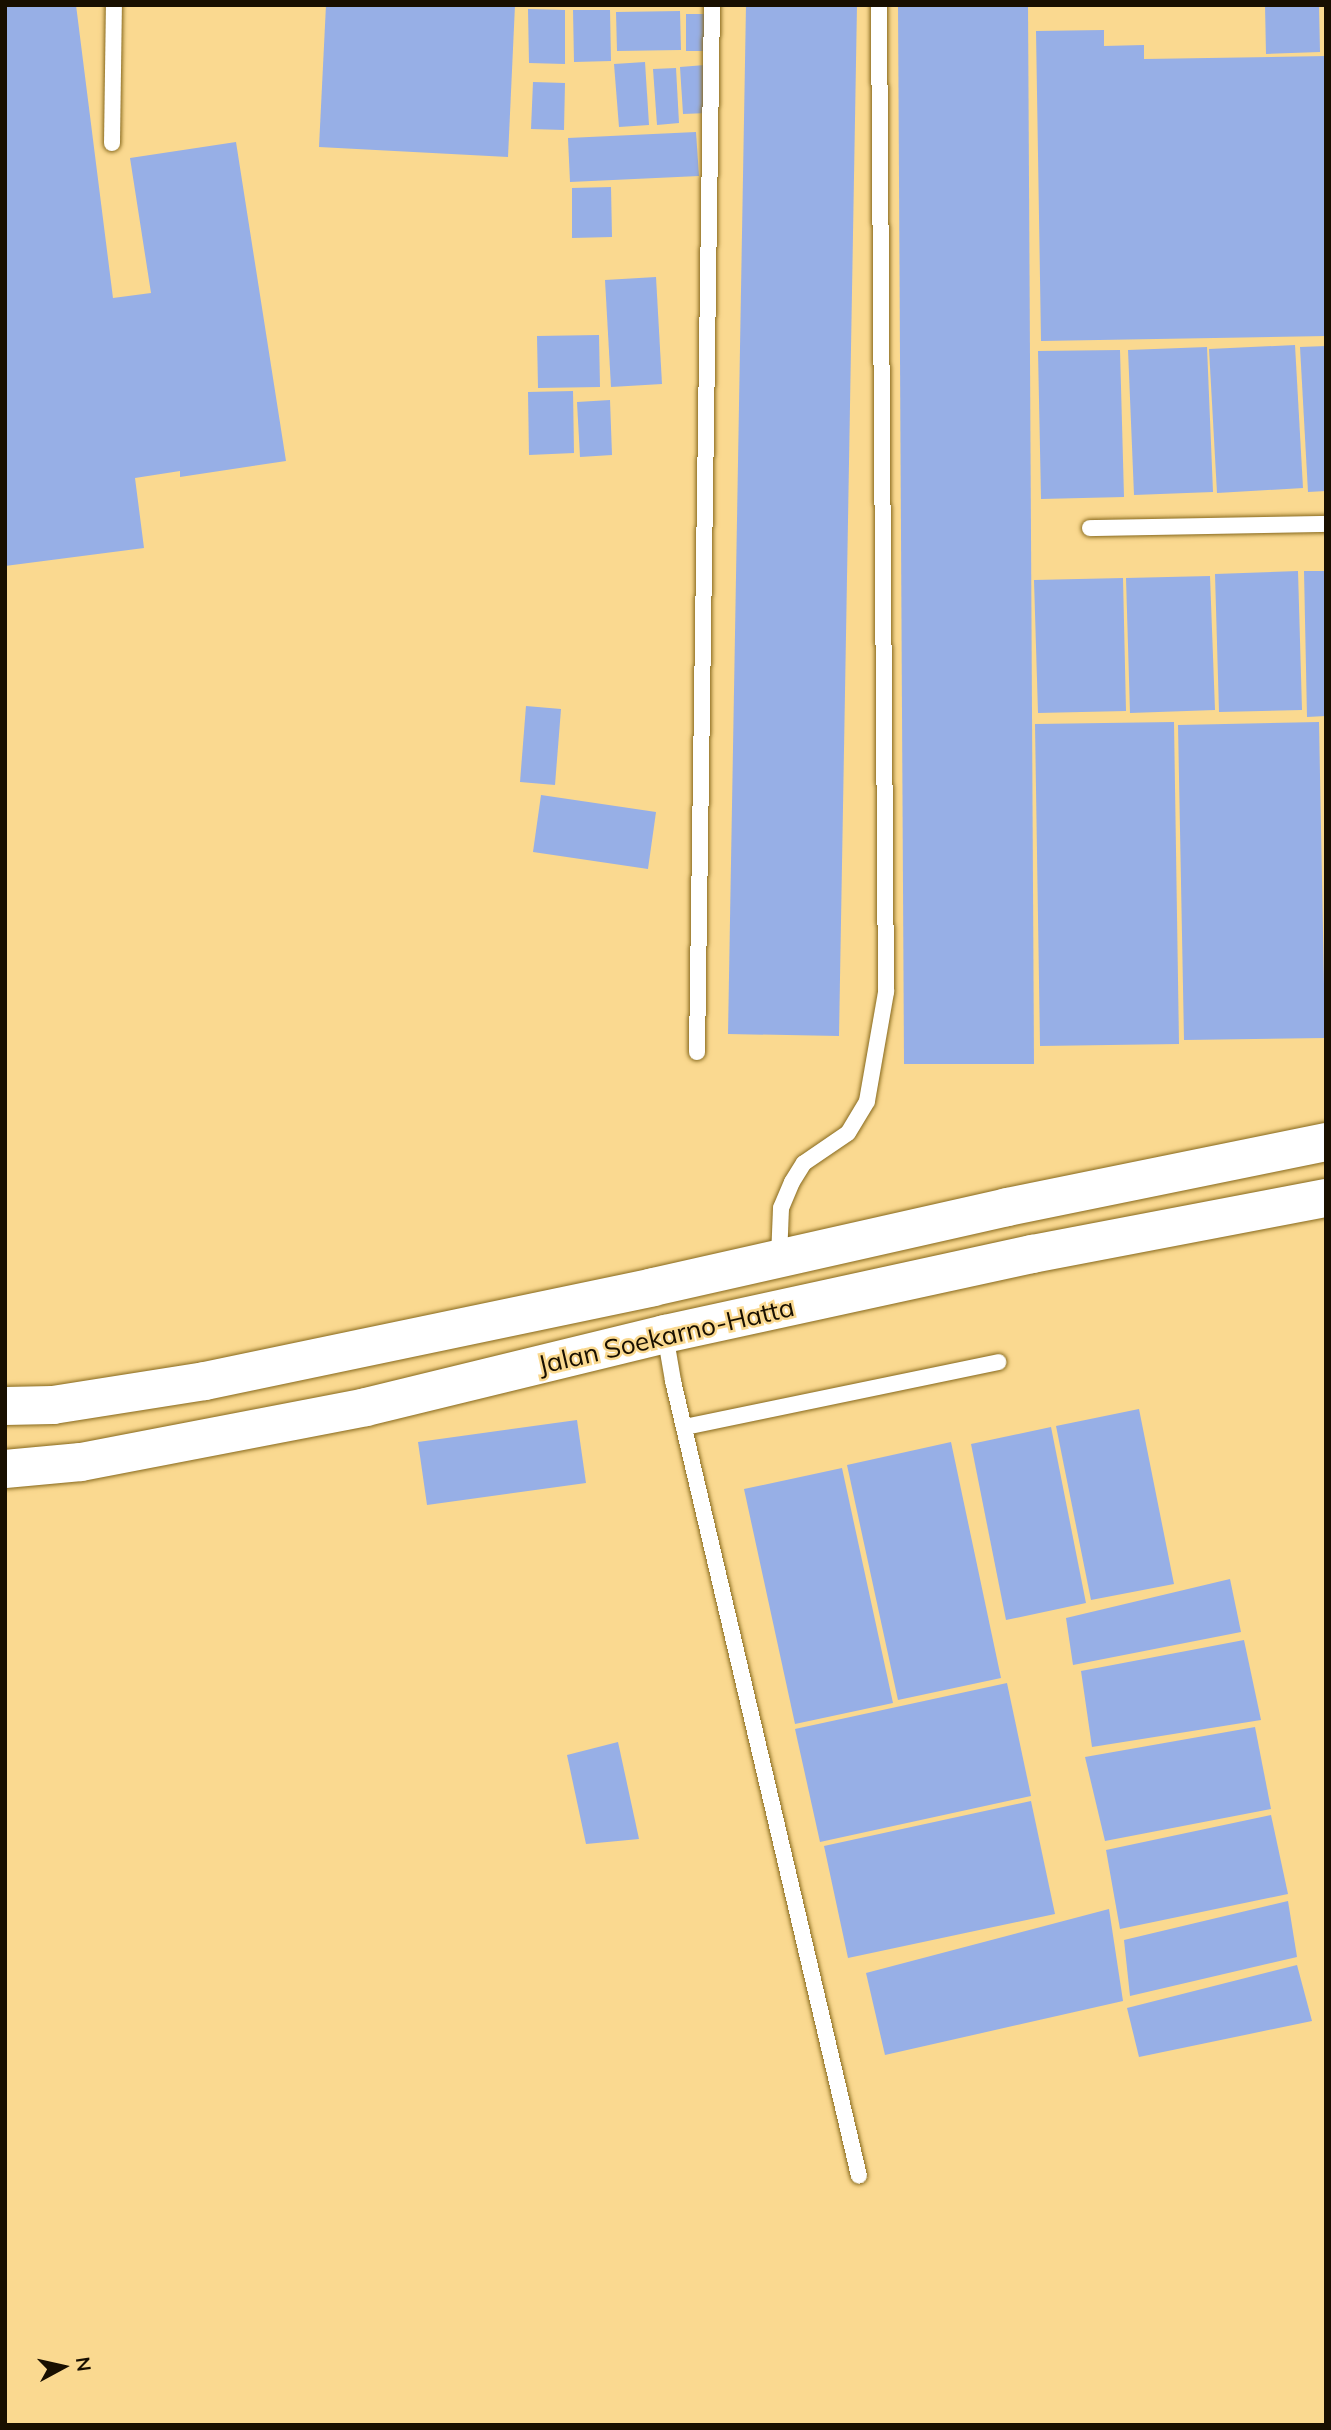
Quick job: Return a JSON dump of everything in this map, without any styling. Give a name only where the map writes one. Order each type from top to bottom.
[{"type":"main road","name":"Jalan Soekarno-Hatta","points":[[5,1406],[53,1405],[205,1381],[639,1290],[1007,1207],[1326,1142]]},
{"type":"main road","name":"Jalan Soekarno-Hatta","points":[[5,1469],[81,1462],[366,1407],[665,1334],[1032,1254],[1326,1198]]},
{"type":"lane","points":[[112,144],[114,5]]},
{"type":"lane","points":[[698,1052],[712,5]]},
{"type":"lane","points":[[779,1258],[780,1208],[792,1182],[804,1163],[848,1133],[867,1101],[886,992],[879,5]]},
{"type":"lane","points":[[1090,528],[1326,524]]},
{"type":"lane","points":[[665,1334],[859,2176]]},
{"type":"lane","points":[[685,1427],[998,1362]]},
{"type":"building","points":[[5,5],[76,5],[113,298],[151,293],[130,158],[236,142],[286,461],[180,477],[180,471],[135,478],[144,548],[5,566]]},
{"type":"building","points":[[326,5],[515,5],[508,157],[319,147]]},
{"type":"building","points":[[746,5],[857,5],[839,1036],[728,1034]]},
{"type":"building","points":[[898,5],[1028,5],[1034,1064],[904,1064]]},
{"type":"building","points":[[1265,5],[1319,5],[1320,52],[1266,54]]},
{"type":"building","points":[[528,9],[565,10],[565,64],[529,63]]},
{"type":"building","points":[[573,10],[610,10],[611,61],[574,62]]},
{"type":"building","points":[[680,11],[681,50],[617,51],[616,12]]},
{"type":"building","points":[[686,14],[707,14],[707,51],[686,51]]},
{"type":"building","points":[[1104,30],[1104,46],[1144,45],[1144,59],[1326,56],[1326,336],[1041,341],[1036,31]]},
{"type":"building","points":[[645,62],[649,125],[619,127],[614,64]]},
{"type":"building","points":[[705,65],[708,113],[683,114],[680,67]]},
{"type":"building","points":[[676,68],[679,123],[657,125],[653,69]]},
{"type":"building","points":[[533,82],[565,83],[564,130],[531,129]]},
{"type":"building","points":[[696,132],[699,176],[570,182],[568,138]]},
{"type":"building","points":[[611,187],[612,237],[572,238],[572,188]]},
{"type":"building","points":[[656,277],[662,384],[611,387],[605,280]]},
{"type":"building","points":[[599,335],[600,387],[538,388],[537,336]]},
{"type":"building","points":[[1295,345],[1303,488],[1217,493],[1209,349]]},
{"type":"building","points":[[1326,346],[1326,491],[1308,492],[1300,347]]},
{"type":"building","points":[[1207,347],[1213,492],[1134,495],[1128,350]]},
{"type":"building","points":[[1120,350],[1124,497],[1041,499],[1038,351]]},
{"type":"building","points":[[573,391],[574,453],[529,455],[528,392]]},
{"type":"building","points":[[610,400],[612,455],[580,457],[577,402]]},
{"type":"building","points":[[1298,571],[1302,710],[1219,712],[1215,574]]},
{"type":"building","points":[[1304,571],[1326,571],[1326,716],[1307,717]]},
{"type":"building","points":[[1210,576],[1215,710],[1130,713],[1126,578]]},
{"type":"building","points":[[1123,578],[1126,711],[1038,713],[1034,580]]},
{"type":"building","points":[[526,706],[561,709],[555,785],[520,782]]},
{"type":"building","points":[[1174,722],[1179,1044],[1040,1046],[1035,724]]},
{"type":"building","points":[[1319,722],[1325,1038],[1184,1040],[1178,725]]},
{"type":"building","points":[[541,795],[656,812],[648,869],[533,852]]},
{"type":"building","points":[[1139,1409],[1174,1584],[1091,1600],[1056,1426]]},
{"type":"building","points":[[577,1420],[586,1483],[427,1505],[418,1442]]},
{"type":"building","points":[[1051,1427],[1086,1603],[1006,1620],[971,1444]]},
{"type":"building","points":[[951,1442],[1001,1678],[898,1700],[847,1465]]},
{"type":"building","points":[[842,1468],[893,1703],[795,1724],[744,1489]]},
{"type":"building","points":[[1230,1579],[1241,1632],[1073,1665],[1066,1618]]},
{"type":"building","points":[[1244,1640],[1261,1720],[1092,1747],[1081,1671]]},
{"type":"building","points":[[1007,1683],[1031,1796],[820,1842],[795,1729]]},
{"type":"building","points":[[1255,1727],[1271,1809],[1105,1841],[1085,1757]]},
{"type":"building","points":[[618,1742],[639,1839],[586,1844],[567,1755]]},
{"type":"building","points":[[1031,1801],[1055,1914],[848,1958],[824,1846]]},
{"type":"building","points":[[1271,1815],[1288,1894],[1120,1929],[1106,1850]]},
{"type":"building","points":[[1288,1901],[1297,1957],[1130,1996],[1124,1940]]},
{"type":"building","points":[[1109,1909],[1123,2001],[885,2055],[866,1973]]},
{"type":"building","points":[[1297,1965],[1312,2021],[1139,2057],[1127,2008]]}]
